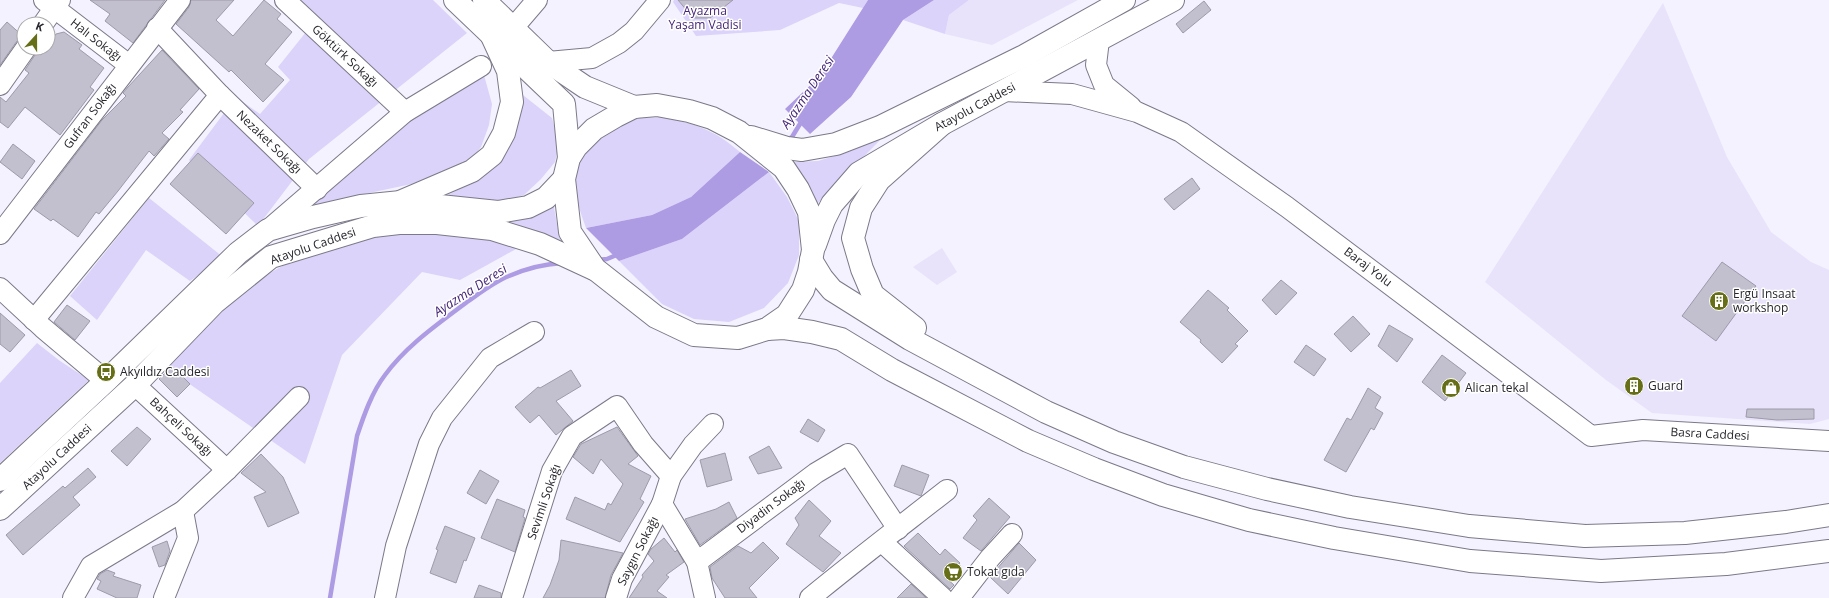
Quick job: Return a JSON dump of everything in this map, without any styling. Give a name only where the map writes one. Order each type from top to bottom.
[{"type":"main road","points":[[455,0],[564,104],[569,158],[564,179],[568,222],[570,232],[595,269],[656,317],[694,334],[738,338],[767,329],[784,328],[812,332],[841,339],[892,370],[1028,441],[1094,469],[1163,495],[1249,520],[1334,538],[1470,561],[1601,571],[1726,564],[1828,552]]},
{"type":"main road","points":[[484,0],[548,62],[585,88],[634,107]]},
{"type":"main road","name":"Atayolu Caddesi","points":[[739,132],[765,142],[802,150],[836,144],[880,127],[1024,56],[1124,0]]},
{"type":"main road","name":"Atayolu Caddesi","points":[[812,255],[824,220],[832,204],[859,173],[942,124],[1173,0]]},
{"type":"main road","points":[[401,202],[472,170],[492,155],[504,132],[512,102],[508,71],[490,32]]},
{"type":"main road","points":[[569,158],[576,147],[594,129],[634,107],[657,105],[689,111],[712,118],[739,132],[784,168],[798,189],[809,212],[812,230],[812,255],[809,272],[803,290],[787,315],[767,329]]},
{"type":"main road","points":[[942,124],[879,180],[860,208],[853,238],[862,269],[873,294],[922,333],[1046,412]]},
{"type":"main road","points":[[401,202],[498,212],[528,207],[546,198],[564,179]]},
{"type":"main road","name":"Atayolu Caddesi","points":[[2,475],[106,381],[238,253],[268,230],[313,216],[361,206],[401,202]]},
{"type":"main road","name":"Atayolu Caddesi","points":[[0,509],[135,385],[214,302],[271,257],[349,232],[373,226],[399,223],[436,223],[492,229],[540,244],[595,269]]},
{"type":"main road","points":[[812,255],[822,278],[832,290],[910,339],[1046,412],[1114,442],[1184,467],[1267,489],[1350,507],[1469,526],[1585,536],[1685,533],[1786,522],[1829,515]]},
{"type":"street","name":"Gufran Sokağı","points":[[0,234],[180,0]]},
{"type":"street","name":"Göktürk Sokağı","points":[[285,0],[405,112]]},
{"type":"street","points":[[513,28],[537,0]]},
{"type":"street","points":[[548,62],[592,58],[612,47],[634,32],[660,0]]},
{"type":"street","points":[[47,16],[53,3]]},
{"type":"street","name":"Halı Sokağı","points":[[53,3],[129,65]]},
{"type":"street","name":"Nezaket Sokağı","points":[[157,28],[220,95],[317,189]]},
{"type":"street","name":"Baraj Yolu","points":[[1099,40],[1096,65],[1104,85],[1137,112]]},
{"type":"street","points":[[0,85],[20,56]]},
{"type":"street","name":"Atayolu Caddesi","points":[[268,230],[405,112],[482,66]]},
{"type":"street","name":"Baraj Yolu","points":[[1004,92],[1072,94],[1137,112],[1181,132],[1286,207],[1591,436]]},
{"type":"street","points":[[34,320],[220,95]]},
{"type":"street","points":[[0,288],[34,320],[106,381]]},
{"type":"street","points":[[385,598],[396,546],[429,444],[442,418],[490,358],[534,332]]},
{"type":"street","name":"Bahçeli Sokağı","points":[[135,385],[227,470]]},
{"type":"street","points":[[73,598],[91,566],[183,511],[227,470],[299,397]]},
{"type":"street","name":"Sevimli Sokağı","points":[[512,598],[552,471],[572,436],[617,406],[643,444],[670,476]]},
{"type":"street","points":[[670,476],[693,445],[713,424]]},
{"type":"street","name":"Basra Caddesi","points":[[1591,436],[1643,430],[1829,441]]},
{"type":"street","name":"Diyadin Sokağı","points":[[697,562],[816,472],[848,454],[898,529]]},
{"type":"street","points":[[2,475],[19,492]]},
{"type":"street","name":"Saygın Sokağı","points":[[616,598],[622,579],[662,504],[670,476]]},
{"type":"street","points":[[810,598],[863,554],[882,542],[947,490]]},
{"type":"street","points":[[662,504],[697,562],[705,598]]},
{"type":"street","points":[[164,598],[188,538],[183,511]]},
{"type":"street","points":[[959,598],[990,558],[1012,534]]},
{"type":"street","points":[[882,542],[942,598]]},
{"type":"shaded area","points":[[969,0],[1078,0],[992,45],[945,34],[949,15]]},
{"type":"shaded area","points":[[1663,3],[1727,157],[1771,232],[1811,262],[1829,270],[1829,419],[1810,424],[1652,413],[1606,380],[1485,282]]},
{"type":"shaded area","points":[[942,248],[957,272],[937,285],[913,267]]},
{"type":"green space","points":[[289,0],[433,0],[467,33],[309,159],[258,226],[189,160],[236,97],[260,114],[290,80],[278,67],[314,22]]},
{"type":"green space","name":"Ayazma Yaşam Vadisi","points":[[674,0],[868,0],[863,8],[839,3],[780,30],[696,36],[673,2]]},
{"type":"green space","points":[[934,0],[969,0],[949,15],[945,34],[903,20]]},
{"type":"green space","points":[[484,75],[492,104],[489,125],[481,147],[465,167],[435,179],[308,206],[411,120]]},
{"type":"green space","points":[[504,80],[552,118],[559,144],[555,162],[541,179],[524,195],[494,204],[448,195],[470,183],[492,160]]},
{"type":"green space","points":[[661,117],[704,128],[740,152],[691,197],[652,215],[586,228],[581,215],[575,188],[575,174],[582,154],[596,138],[614,126],[634,119]]},
{"type":"green space","points":[[884,136],[817,204],[790,162],[818,161],[851,151]]},
{"type":"green space","points":[[769,172],[787,197],[799,221],[799,255],[788,283],[764,308],[729,322],[694,319],[662,304],[619,261],[682,239]]},
{"type":"green space","points":[[149,198],[223,257],[190,281],[146,250],[97,320],[70,296]]},
{"type":"green space","points":[[553,202],[560,240],[485,219]]},
{"type":"green space","points":[[437,229],[525,244],[460,280],[422,272],[342,355],[305,464],[165,367],[243,288],[304,254],[358,236]]},
{"type":"green space","points":[[37,343],[60,361],[89,380],[0,463],[0,383]]},
{"type":"water","points":[[868,0],[934,0],[903,20],[851,97],[810,134],[785,109],[820,76]]},
{"type":"water","points":[[740,152],[769,172],[682,239],[619,261],[586,228],[652,215],[691,197]]},
{"type":"building","points":[[90,0],[165,0],[133,43],[105,21],[110,14]]},
{"type":"building","points":[[191,0],[234,0],[216,20],[233,36],[264,0],[281,14],[277,19],[292,32],[265,64],[284,80],[263,102],[231,70],[229,72],[176,24],[189,7]]},
{"type":"building","points":[[678,0],[733,0],[710,18],[693,18]]},
{"type":"building","points":[[1204,1],[1211,10],[1183,33],[1176,24]]},
{"type":"building","points":[[7,22],[16,30],[16,42],[0,65],[0,30]]},
{"type":"building","points":[[64,32],[82,45],[79,49],[104,68],[90,87],[94,90],[60,135],[25,107],[8,128],[0,122],[0,97],[6,102],[29,73],[25,70],[34,56],[56,56],[56,34]]},
{"type":"building","points":[[162,50],[199,89],[180,110],[183,112],[162,133],[169,139],[154,156],[149,151],[99,214],[96,212],[78,237],[53,219],[51,221],[34,209],[102,120],[126,96],[123,93]]},
{"type":"building","points":[[13,144],[35,161],[22,179],[0,162]]},
{"type":"building","points":[[198,153],[254,203],[226,234],[170,184]]},
{"type":"building","points":[[1192,178],[1200,189],[1174,210],[1164,199]]},
{"type":"building","name":"Ergü Insaat workshop","points":[[1722,262],[1756,286],[1716,341],[1682,316]]},
{"type":"building","points":[[1281,280],[1297,293],[1276,315],[1262,300]]},
{"type":"building","points":[[1208,290],[1229,308],[1227,310],[1248,331],[1235,344],[1238,346],[1222,363],[1200,342],[1201,340],[1180,322]]},
{"type":"building","points":[[67,305],[90,321],[75,340],[54,322]]},
{"type":"building","points":[[0,313],[25,335],[10,352],[0,344]]},
{"type":"building","points":[[1353,316],[1370,334],[1351,352],[1334,334]]},
{"type":"building","points":[[1389,325],[1413,339],[1397,362],[1378,346]]},
{"type":"building","points":[[1306,345],[1326,359],[1314,376],[1294,362]]},
{"type":"building","points":[[1442,355],[1466,373],[1445,401],[1422,382]]},
{"type":"building","points":[[172,366],[190,384],[177,397],[159,379]]},
{"type":"building","points":[[571,370],[581,386],[556,401],[573,421],[556,435],[539,415],[530,423],[515,407],[538,387],[540,388]]},
{"type":"building","points":[[1368,388],[1381,397],[1375,408],[1383,413],[1374,430],[1371,428],[1346,472],[1324,460],[1347,418],[1351,420]]},
{"type":"building","points":[[1747,409],[1814,409],[1814,419],[1777,420],[1746,417]]},
{"type":"building","points":[[808,419],[825,430],[818,442],[800,432]]},
{"type":"building","points":[[137,427],[151,439],[127,466],[111,451]]},
{"type":"building","points":[[617,427],[638,456],[628,464],[651,476],[640,499],[644,502],[620,542],[566,519],[575,497],[605,510],[608,503],[611,505],[623,484],[601,459],[593,474],[573,457],[581,444]]},
{"type":"building","points":[[769,446],[782,468],[758,474],[749,457]]},
{"type":"building","points":[[725,453],[732,480],[707,487],[700,460]]},
{"type":"building","points":[[261,454],[283,477],[299,513],[268,527],[254,497],[266,492],[241,473]]},
{"type":"building","points":[[902,465],[929,475],[921,496],[894,486]]},
{"type":"building","points":[[88,468],[96,477],[73,497],[80,505],[23,555],[6,535],[63,486],[65,488]]},
{"type":"building","points":[[480,470],[499,481],[486,504],[467,493]]},
{"type":"building","points":[[989,498],[1010,517],[981,551],[963,538],[977,520],[973,516]]},
{"type":"building","points":[[497,499],[525,510],[523,517],[525,518],[515,552],[481,538]]},
{"type":"building","points":[[809,500],[831,521],[819,536],[841,553],[823,572],[786,544],[799,525],[795,518]]},
{"type":"building","points":[[729,502],[737,518],[700,545],[685,519],[716,509]]},
{"type":"building","points":[[445,526],[475,538],[466,561],[464,560],[456,583],[430,573],[438,550],[436,549]]},
{"type":"building","points":[[918,533],[940,555],[945,549],[960,563],[946,578],[954,585],[950,589],[904,546]]},
{"type":"building","points":[[664,538],[675,552],[677,550],[684,562],[666,575],[669,577],[657,591],[667,598],[629,598],[643,577],[642,575],[654,561],[648,554],[651,549]]},
{"type":"building","points":[[561,540],[623,553],[611,575],[605,598],[543,598],[550,585],[559,560]]},
{"type":"building","points":[[167,541],[170,551],[165,565],[159,567],[152,547]]},
{"type":"building","points":[[763,542],[779,558],[749,588],[757,598],[725,598],[712,578],[710,567],[738,546],[751,553]]},
{"type":"building","points":[[1019,543],[1036,560],[1008,594],[990,577]]},
{"type":"building","points":[[107,570],[115,573],[113,576],[141,585],[137,598],[117,598],[97,589],[101,581],[97,579],[100,574]]},
{"type":"building","points":[[911,584],[926,598],[897,598]]},
{"type":"building","points":[[479,585],[501,593],[501,598],[474,598]]},
{"type":"waterway","name":"Ayazma Deresi","points":[[787,140],[792,137],[803,119]]},
{"type":"waterway","name":"Ayazma Deresi","points":[[597,260],[607,259],[619,254]]},
{"type":"waterway","name":"Ayazma Deresi","points":[[330,598],[357,436],[362,420],[380,382],[403,354],[423,336],[487,288],[503,278],[522,271],[562,263]]},
{"type":"place","name":"Ergü Insaat workshop","points":[[1719,301]]},
{"type":"place","name":"Akyıldız Caddesi","points":[[106,372]]},
{"type":"place","name":"Guard","points":[[1634,386]]},
{"type":"place","name":"Alican tekal","points":[[1451,388]]},
{"type":"place","name":"Tokat gıda","points":[[953,572]]}]
